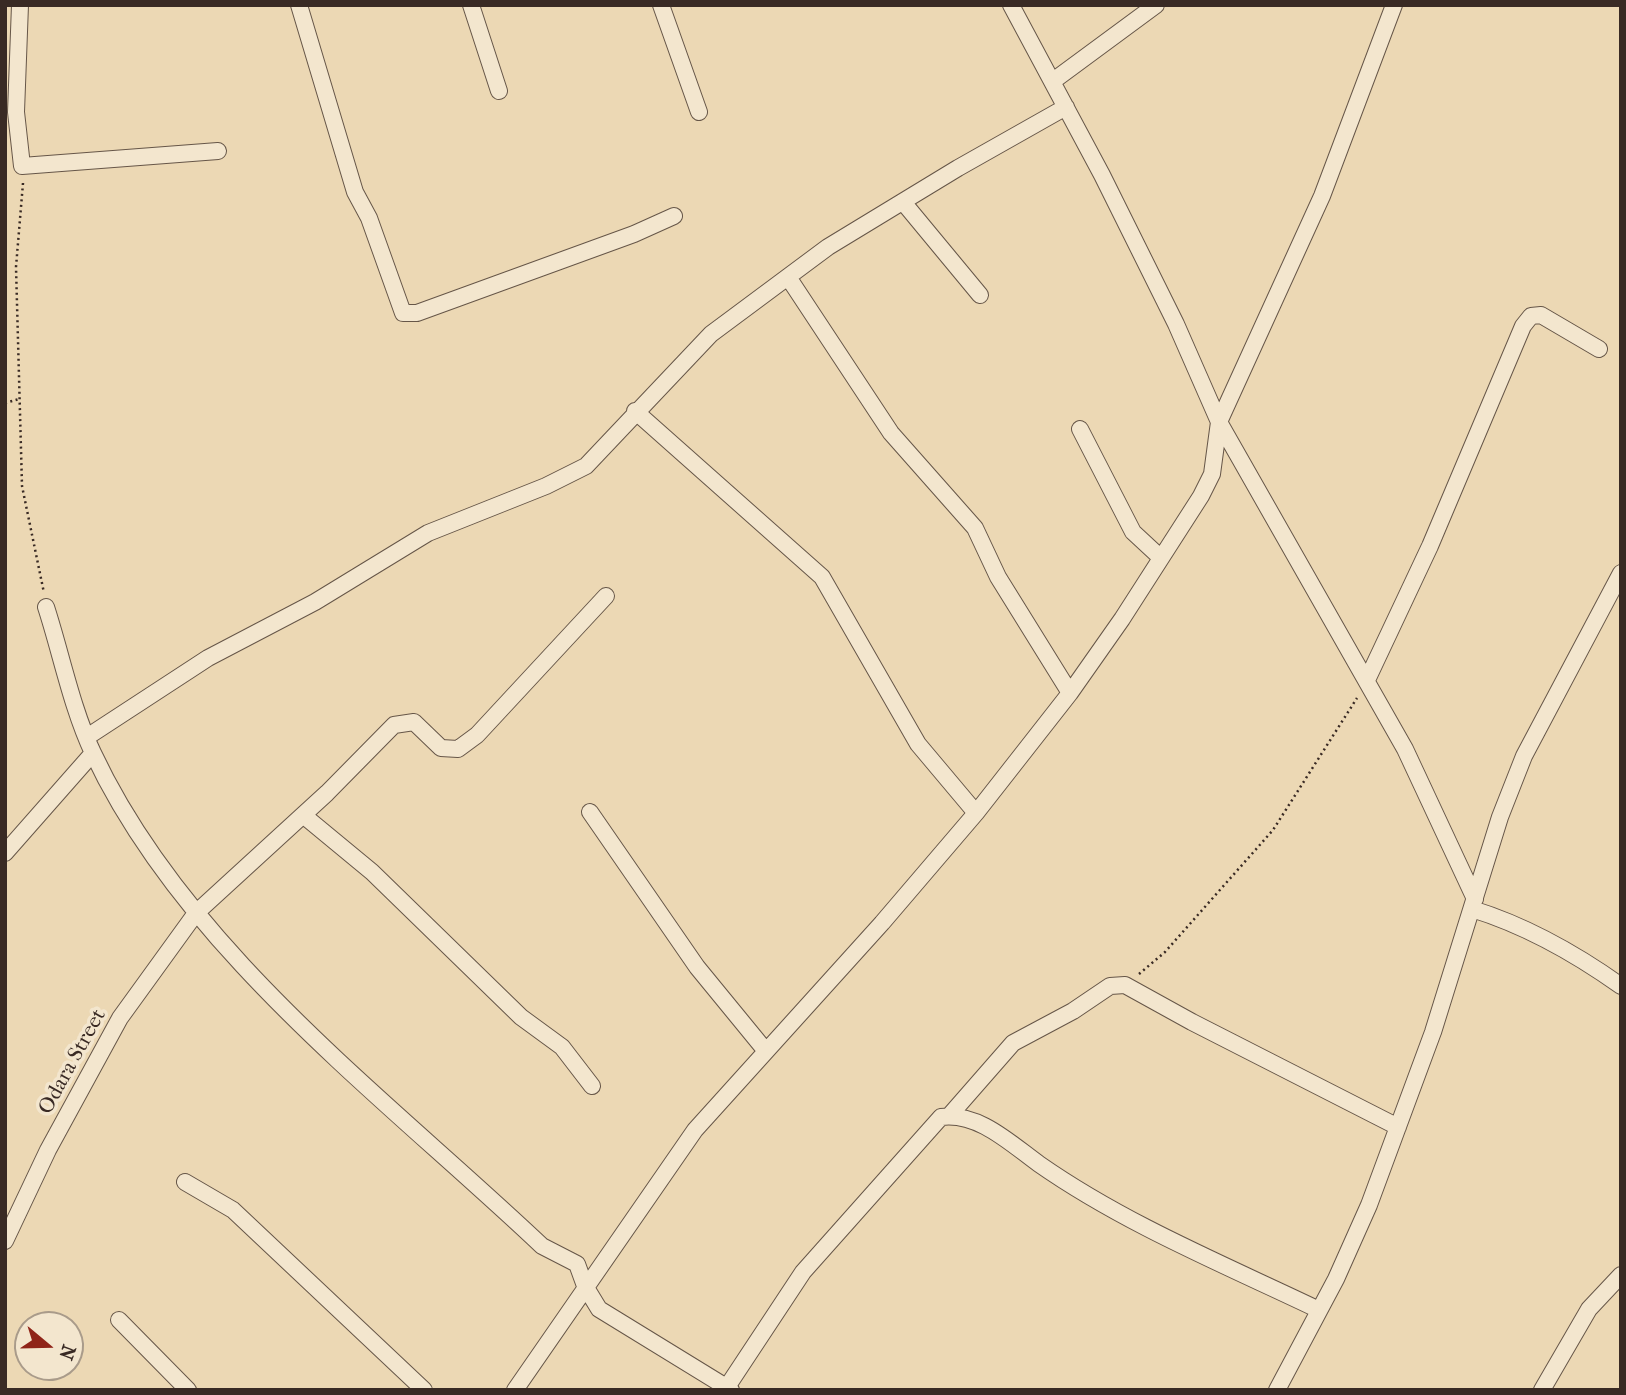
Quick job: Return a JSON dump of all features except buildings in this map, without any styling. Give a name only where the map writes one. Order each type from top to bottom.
[{"type":"street","points":[[20,5],[16,112],[22,166],[218,151]]},
{"type":"street","points":[[299,5],[355,192],[369,218],[404,313],[417,313],[509,281],[674,216]]},
{"type":"street","points":[[471,5],[499,91]]},
{"type":"street","points":[[661,5],[699,112]]},
{"type":"street","points":[[1011,5],[1053,80],[1176,324],[1219,422],[1405,749],[1455,857],[1473,904],[1550,943],[1621,986]]},
{"type":"street","points":[[1053,80],[1156,5]]},
{"type":"street","points":[[515,1390],[672,1159],[765,1050],[882,923],[975,813],[1070,693],[1161,558],[1212,474],[1219,422],[1322,196],[1394,5]]},
{"type":"street","points":[[87,737],[208,658],[315,602],[428,533],[546,486],[586,466],[635,411],[711,334],[828,247],[1066,107]]},
{"type":"street","points":[[903,202],[980,295]]},
{"type":"street","points":[[788,277],[891,433],[975,528],[998,577],[1070,693]]},
{"type":"street","points":[[1367,680],[1430,546],[1522,326],[1531,316],[1541,315],[1599,349]]},
{"type":"street","points":[[635,411],[822,577],[918,744],[975,813]]},
{"type":"street","points":[[1080,429],[1133,533],[1161,558]]},
{"type":"street","points":[[1277,1390],[1369,1205],[1433,1032],[1487,859],[1524,756],[1621,572]]},
{"type":"street","name":"Odara Street","points":[[5,1241],[48,1150],[120,1017],[196,913],[303,815],[394,725],[414,722],[441,748],[458,749],[477,736],[606,596]]},
{"type":"street","points":[[46,607],[93,752],[141,837],[209,931],[330,1051],[542,1246],[577,1264],[585,1286],[599,1308],[728,1389],[803,1272],[941,1116],[960,1114],[986,1127],[1058,1177],[1163,1234],[1319,1310]]},
{"type":"street","points":[[5,853],[93,752]]},
{"type":"street","points":[[590,812],[697,967],[765,1050]]},
{"type":"street","points":[[303,815],[372,872],[521,1017],[562,1047],[592,1086]]},
{"type":"street","points":[[1455,857],[1487,859]]},
{"type":"street","points":[[950,1115],[1013,1043],[1073,1011],[1111,986],[1125,985],[1192,1023],[1398,1127]]},
{"type":"street","points":[[185,1182],[233,1210],[424,1390]]},
{"type":"street","points":[[1542,1390],[1589,1309],[1621,1275]]},
{"type":"street","points":[[119,1320],[188,1390]]},
{"type":"path","points":[[22,166],[24,197],[18,229],[16,267],[21,354],[19,399],[22,486],[46,607]]},
{"type":"path","points":[[5,403],[19,399]]},
{"type":"path","points":[[1125,985],[1166,952],[1273,830],[1367,680]]}]
